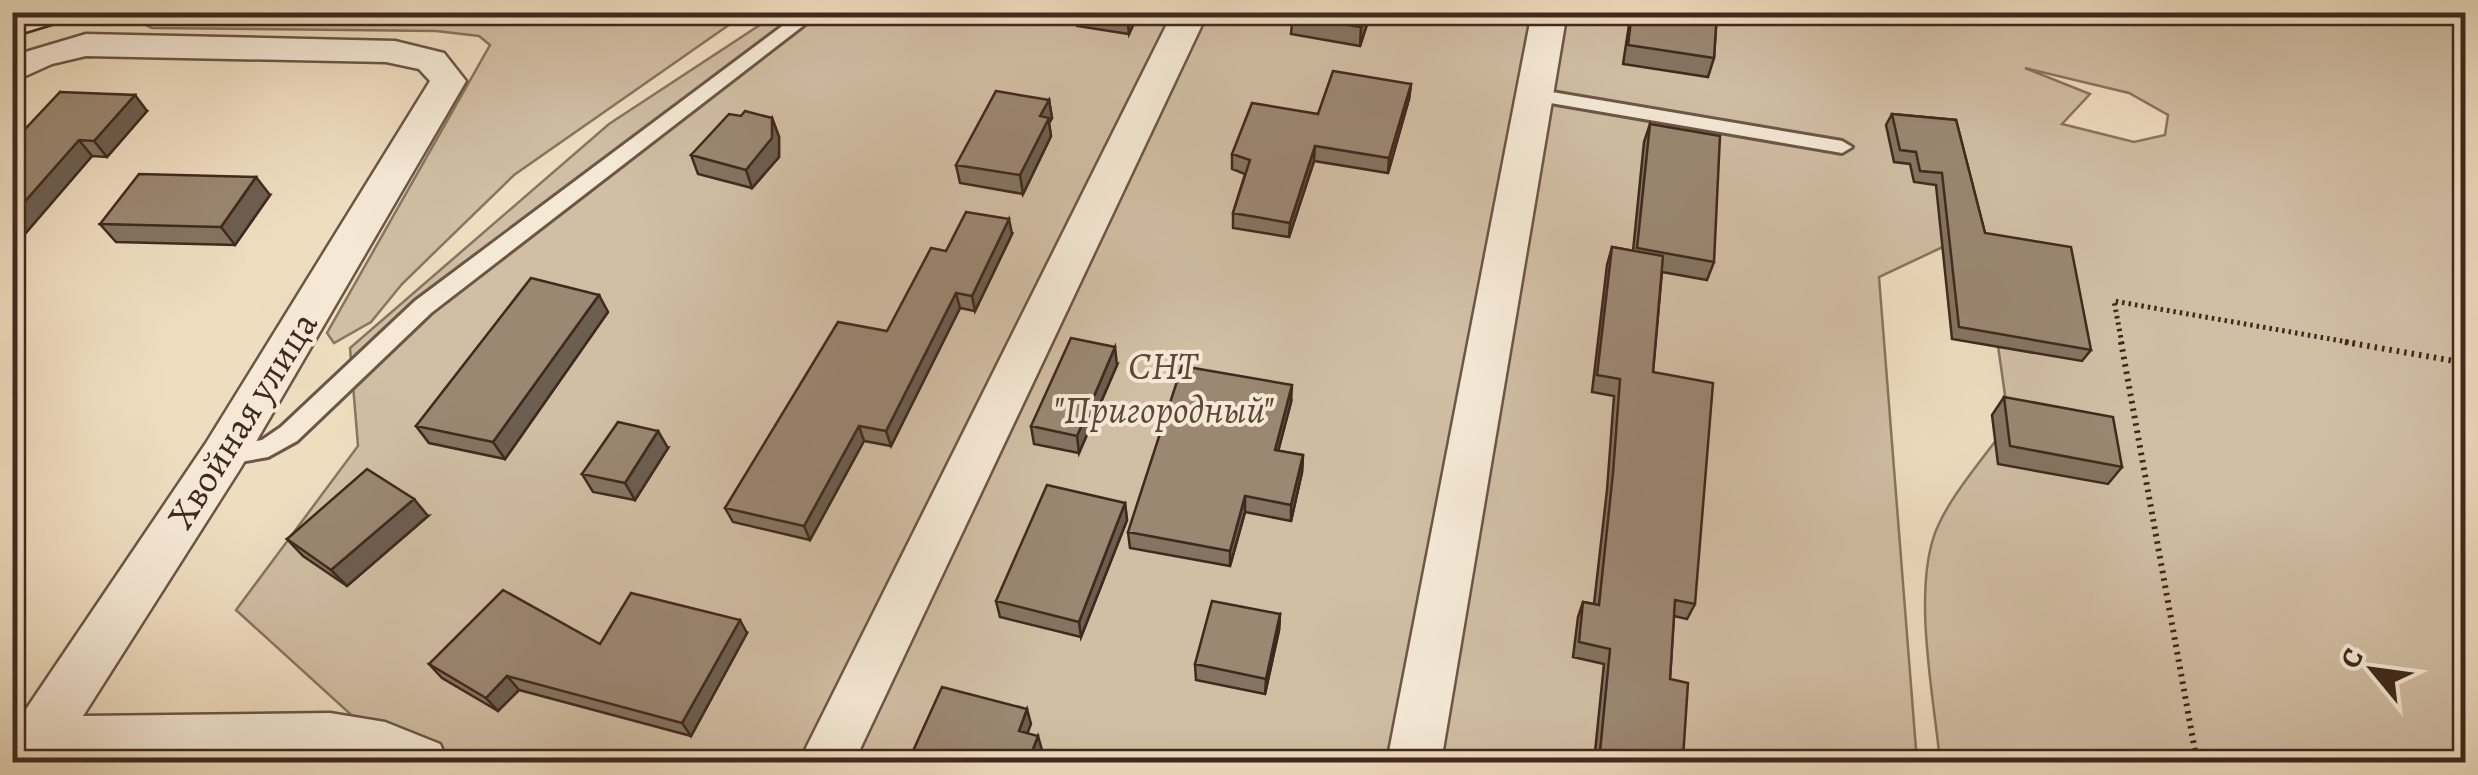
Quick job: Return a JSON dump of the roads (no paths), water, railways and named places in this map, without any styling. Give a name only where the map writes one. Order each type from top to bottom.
[{"type":"main road","points":[[12,24],[46,12]]},
{"type":"street","points":[[826,762],[1191,12]]},
{"type":"street","points":[[1414,762],[1550,12]]},
{"type":"street","name":"Хвойная улица","points":[[13,70],[40,56],[86,45],[386,51],[434,61],[446,72],[448,81],[223,456],[29,752]]},
{"type":"street","points":[[29,752],[330,738],[385,748],[421,762]]},
{"type":"lane","points":[[223,456],[268,448],[289,434],[423,307],[813,12]]},
{"type":"lane","points":[[1534,95],[1842,147]]},
{"type":"park label","name":"СНТ \"Пригородный\"","points":[[1163,388]]}]
